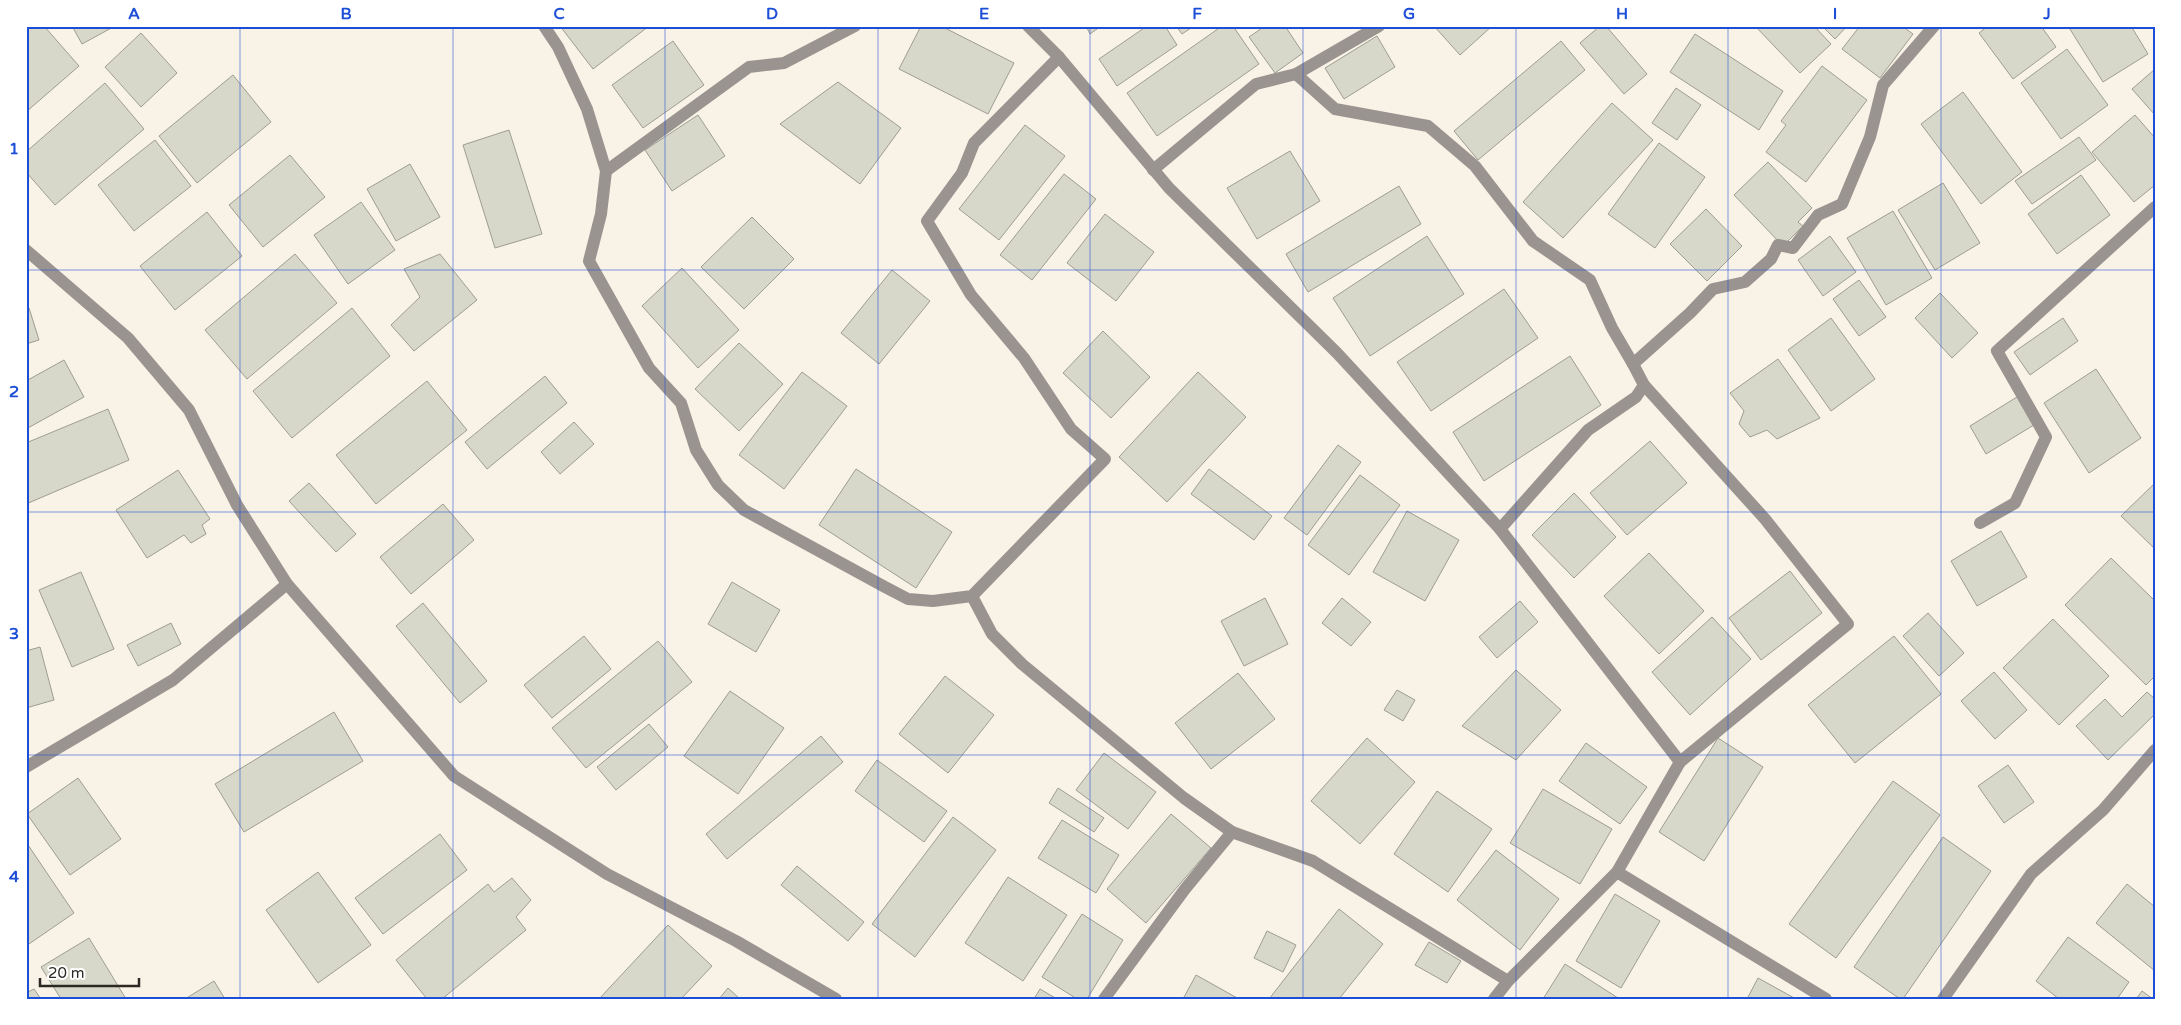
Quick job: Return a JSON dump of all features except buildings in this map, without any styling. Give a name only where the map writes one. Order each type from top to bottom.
[{"type":"street","points":[[544,26],[558,47],[588,110],[606,171],[601,214],[589,261],[649,368],[681,403],[696,450],[718,485],[744,510],[908,599],[933,601],[972,596],[1105,459],[1070,429],[1024,358],[971,295],[926,221],[962,172],[974,143],[1059,57]]},
{"type":"street","points":[[606,171],[749,67],[784,63],[854,26]]},
{"type":"street","points":[[1028,26],[1059,57],[1153,170],[1269,288],[1337,353],[1500,529],[1680,762]]},
{"type":"street","points":[[1153,170],[1256,84],[1296,74],[1380,26]]},
{"type":"street","points":[[1632,364],[1690,313],[1714,289],[1745,282],[1771,259],[1778,245],[1793,248],[1818,215],[1842,204],[1870,137],[1884,85],[1934,26]]},
{"type":"street","points":[[1296,74],[1335,108],[1428,126],[1475,166],[1533,241],[1590,280],[1612,328],[1644,385],[1765,519],[1848,624],[1680,762],[1617,872],[1508,981],[1494,999]]},
{"type":"street","points":[[1980,523],[2015,503],[2046,437],[1997,351],[2155,208]]},
{"type":"street","points":[[26,250],[128,338],[189,410],[236,505],[287,584],[454,776],[607,874],[736,941],[836,999]]},
{"type":"street","points":[[1500,529],[1588,430],[1636,397],[1644,385]]},
{"type":"street","points":[[26,767],[173,680],[287,584]]},
{"type":"street","points":[[972,596],[992,634],[1022,664],[1184,798],[1232,832],[1313,861],[1508,981]]},
{"type":"street","points":[[1943,999],[2031,874],[2103,810],[2155,750]]},
{"type":"street","points":[[1104,999],[1185,889],[1232,832]]},
{"type":"street","points":[[1617,872],[1826,999]]}]
